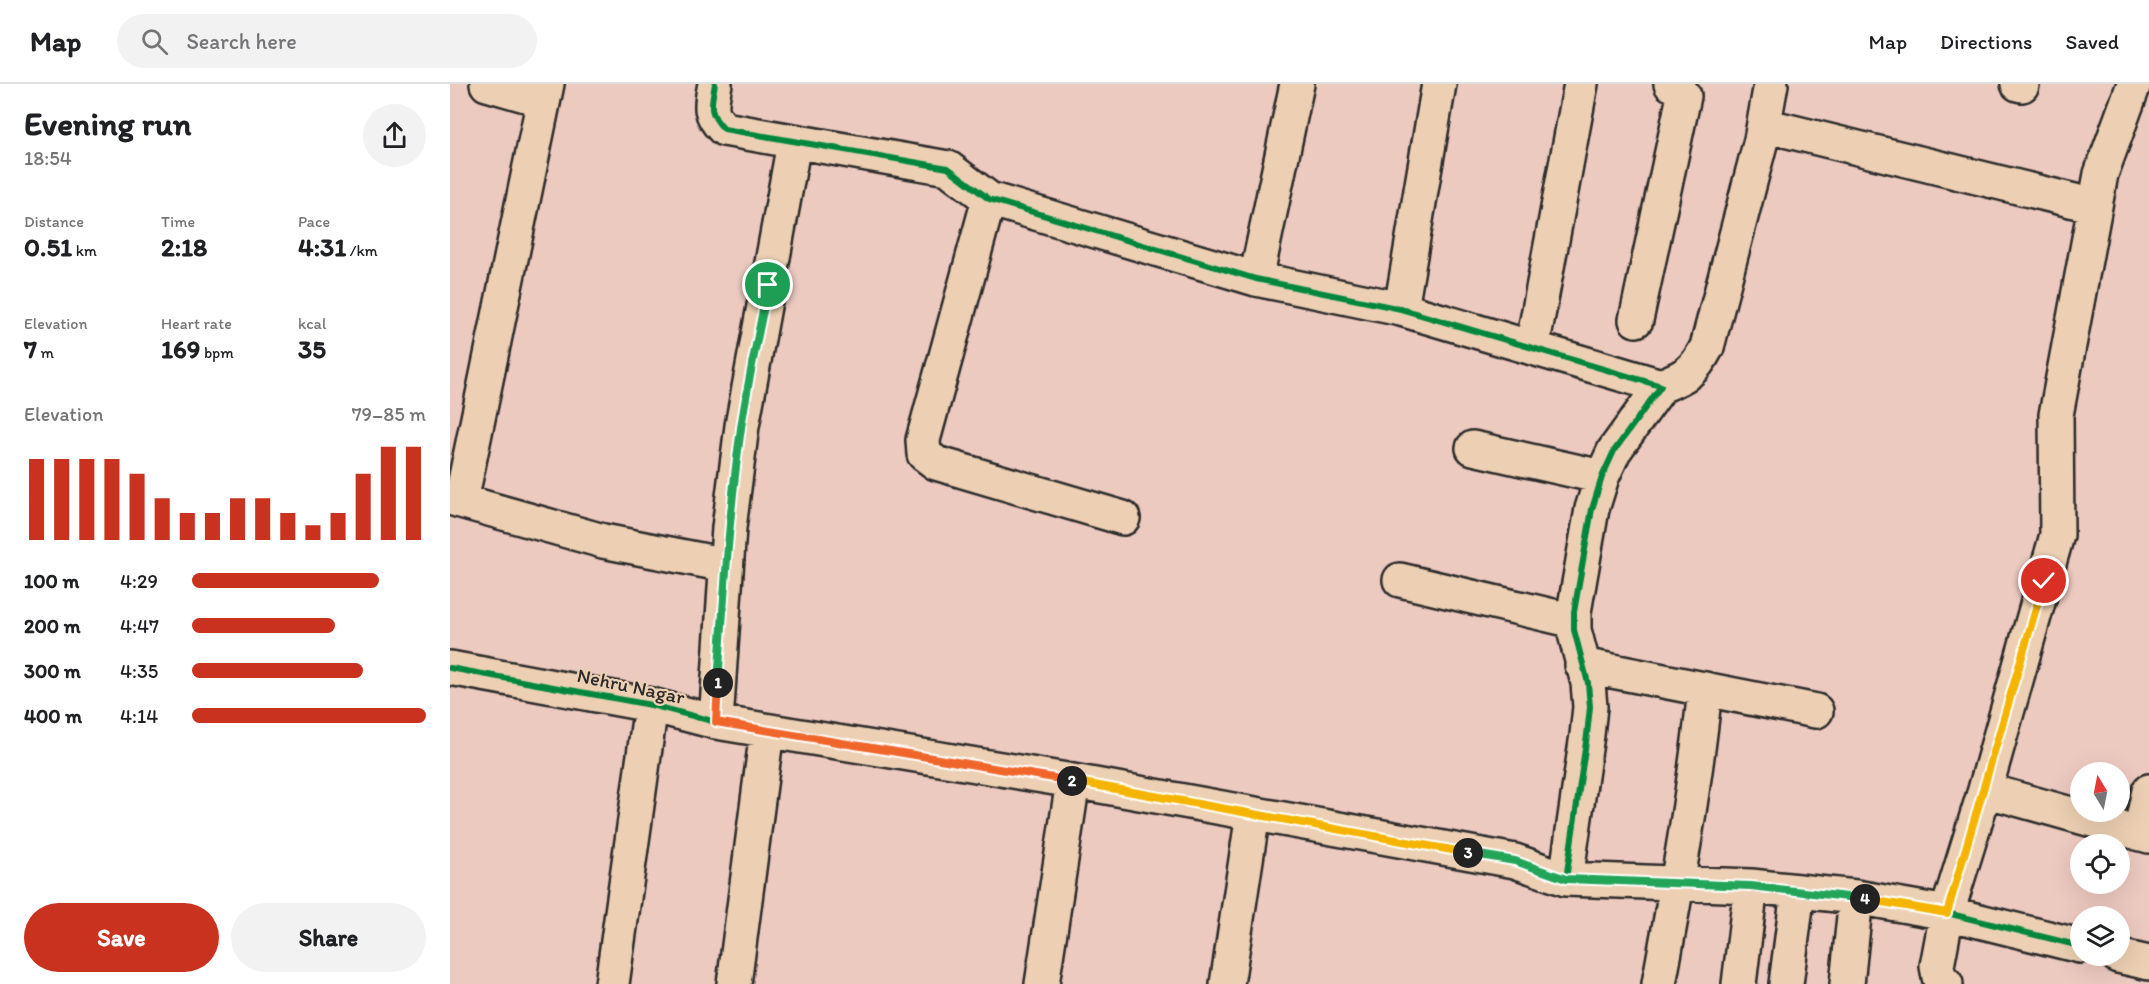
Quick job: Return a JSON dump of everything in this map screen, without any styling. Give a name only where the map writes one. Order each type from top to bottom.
[{"type":"street","points":[[487,84],[545,92],[456,499],[603,541],[726,565]]},
{"type":"street","points":[[715,84],[711,106],[714,119],[724,129],[948,168],[989,199],[1256,279],[1401,309],[1661,386]]},
{"type":"street","points":[[1256,279],[1297,84]]},
{"type":"street","points":[[1401,309],[1440,84]]},
{"type":"street","points":[[1532,348],[1581,84]]},
{"type":"street","points":[[1636,320],[1684,96],[1677,86],[1671,84]]},
{"type":"street","points":[[1566,879],[1590,707],[1588,682],[1577,648],[1574,621],[1592,509],[1602,477],[1614,451],[1661,386],[1689,374],[1697,366],[1707,347],[1764,125],[1771,84]]},
{"type":"street","points":[[1946,984],[1939,977],[1937,966],[1947,913],[2057,535],[2056,415],[2101,174],[2134,84]]},
{"type":"street","points":[[1764,125],[2095,206]]},
{"type":"street","points":[[716,722],[729,528],[742,426],[794,143]]},
{"type":"street","points":[[989,199],[923,440],[924,454],[936,462],[1123,518]]},
{"type":"street","points":[[1473,448],[1602,477]]},
{"type":"street","points":[[1400,580],[1574,621]]},
{"type":"street","points":[[1582,665],[1816,711]]},
{"type":"street","name":"Nehru Nagar","points":[[450,668],[651,705],[716,722],[1073,781],[1515,861],[1566,879],[1751,886],[1856,897],[1947,913],[2070,944]]},
{"type":"street","points":[[1659,984],[1699,746],[1705,689]]},
{"type":"street","points":[[612,984],[651,705]]},
{"type":"street","points":[[734,984],[766,731]]},
{"type":"street","points":[[1042,984],[1073,781]]},
{"type":"street","points":[[1984,790],[2144,835],[2149,792]]},
{"type":"street","points":[[1227,984],[1253,814]]},
{"type":"street","points":[[1739,984],[1751,886]]},
{"type":"street","points":[[1786,984],[1798,891]]},
{"type":"street","points":[[1847,984],[1856,897]]},
{"type":"street","points":[[2130,959],[2149,963]]},
{"type":"cycle path","points":[[715,84],[712,108],[715,118],[724,129],[948,168],[989,199],[1256,279],[1401,309],[1661,386],[1614,451],[1602,477],[1592,509],[1574,612],[1574,630],[1588,683],[1590,707],[1566,879]]},
{"type":"cycle path","points":[[450,668],[651,705],[716,722],[1073,781],[1515,861],[1566,879],[1751,886],[1856,897],[1947,913],[2070,944]]},
{"type":"route","points":[[768,285],[742,426],[729,528],[716,722],[1073,781],[1515,861],[1566,879],[1751,886],[1856,897],[1947,913],[2044,581]]}]
